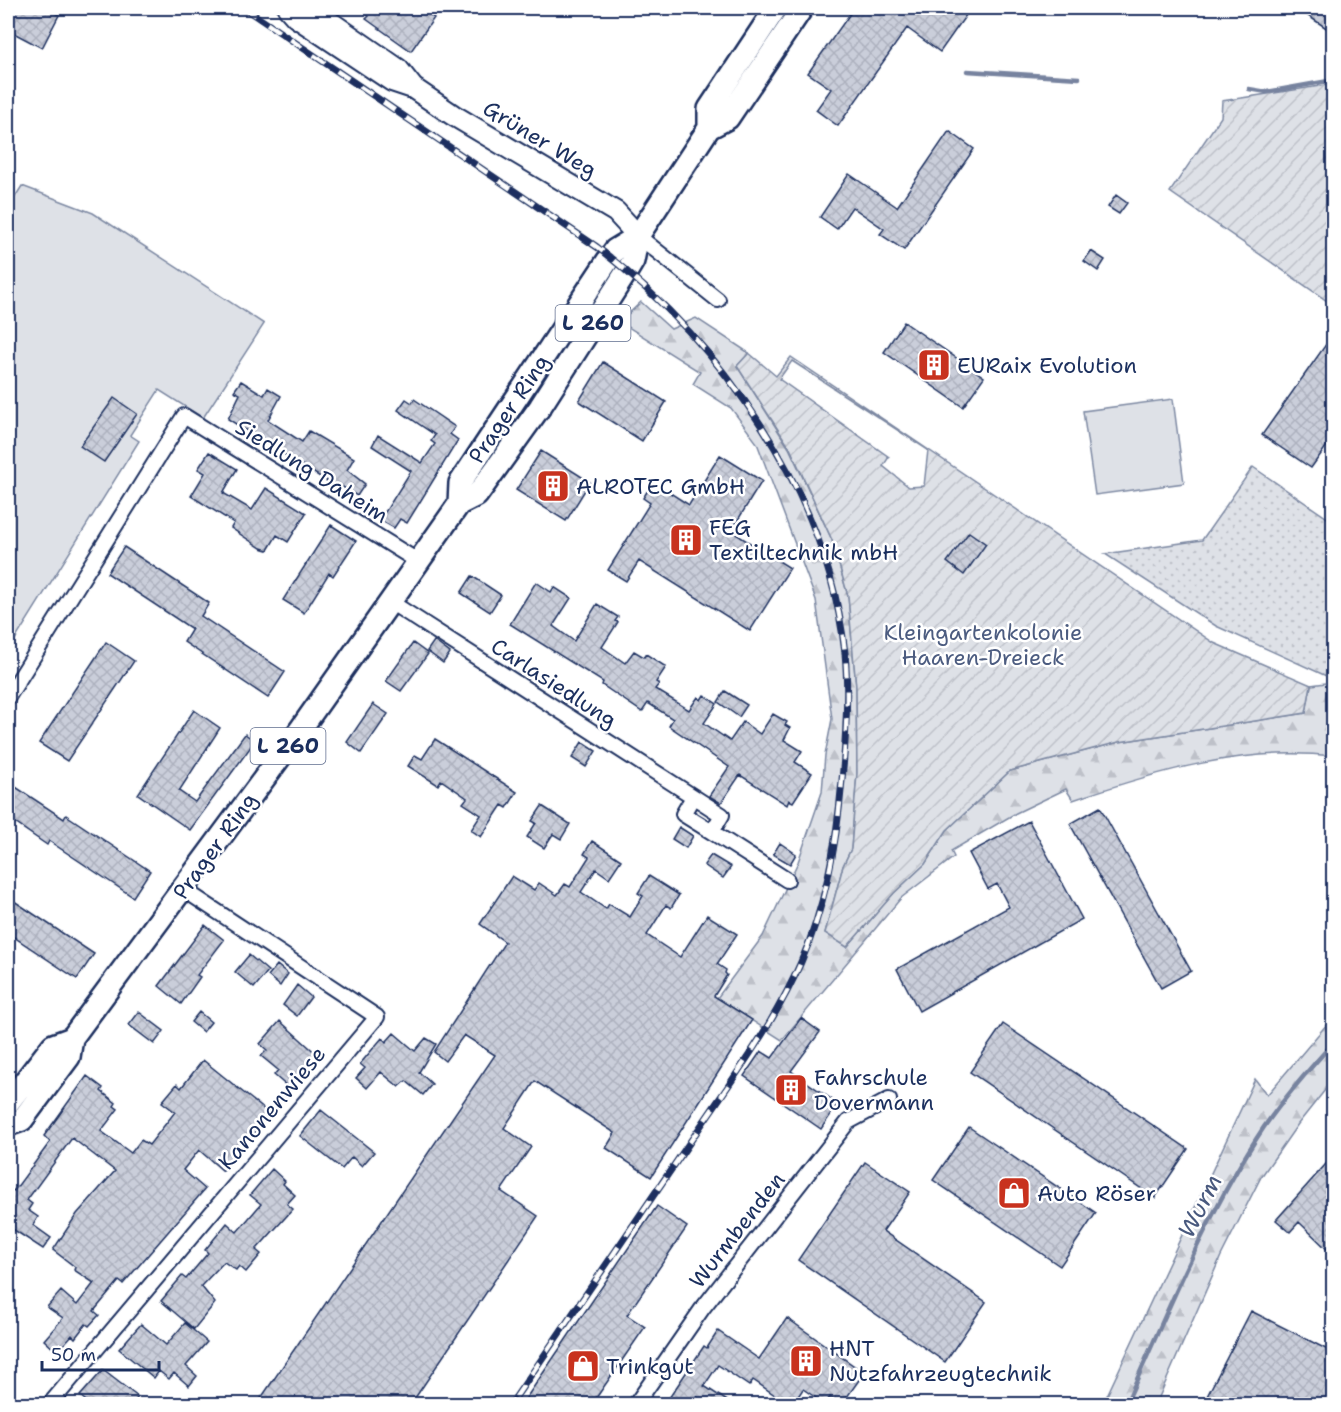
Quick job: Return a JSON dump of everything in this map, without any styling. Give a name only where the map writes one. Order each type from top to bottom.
[{"type":"main road","name":"Prager Ring","points":[[709,128],[709,109],[776,8]]},
{"type":"main road","name":"Prager Ring","points":[[8,1125],[22,1120],[69,1057],[72,1038],[392,603],[459,504],[477,495],[540,407],[633,261],[638,236],[709,128],[733,113],[802,8]]},
{"type":"main road","name":"Prager Ring","points":[[8,1103],[53,1045],[72,1038]]},
{"type":"street","name":"Grüner Weg","points":[[288,8],[296,17],[392,81],[412,88],[453,116],[616,212],[638,236]]},
{"type":"street","name":"Grüner Weg","points":[[310,8],[398,69],[412,88]]},
{"type":"street","points":[[638,236],[718,300]]},
{"type":"street","name":"Siedlung Daheim","points":[[8,698],[184,416],[419,562]]},
{"type":"street","name":"Carlasiedlung","points":[[392,603],[723,815],[712,832]]},
{"type":"street","points":[[693,797],[683,814],[787,880]]},
{"type":"street","name":"Kanonenwiese","points":[[50,1404],[376,1017],[183,889]]},
{"type":"street","name":"Wurmbenden","points":[[636,1404],[702,1309],[848,1122],[889,1100]]},
{"type":"green space","points":[[1334,84],[1333,305],[1170,192],[1221,117],[1222,101]]},
{"type":"green space","points":[[22,186],[93,213],[264,324],[203,418],[159,390],[130,435],[139,441],[8,651],[8,208]]},
{"type":"green space","points":[[641,302],[671,329],[696,318],[749,353],[737,366],[789,448],[832,540],[848,596],[856,687],[857,773],[851,849],[843,866],[825,933],[847,947],[894,893],[925,864],[947,830],[1010,771],[1119,742],[1306,713],[1311,685],[1333,682],[1333,756],[1266,755],[1201,763],[1137,779],[1073,800],[1066,789],[1016,813],[951,851],[954,857],[901,898],[782,1040],[717,998],[763,936],[798,862],[822,792],[825,755],[832,719],[816,600],[757,443],[731,408],[693,384],[700,372],[620,322]]},
{"type":"green space","name":"Kleingartenkolonie Haaren-Dreieck","points":[[749,353],[776,376],[791,357],[1214,643],[1311,685],[1306,713],[1119,742],[1010,771],[947,830],[925,864],[894,893],[847,947],[825,933],[843,866],[851,849],[857,773],[856,687],[848,596],[832,540],[790,448],[737,366]],"holes":[[[792,361],[928,450],[924,486],[909,487],[883,466],[889,457],[779,379]]]},
{"type":"green space","points":[[1173,399],[1184,483],[1095,495],[1083,411]]},
{"type":"green space","points":[[1253,467],[1333,522],[1333,679],[1216,626],[1105,554],[1202,540]]},
{"type":"green space","points":[[1333,1017],[1333,1080],[1298,1124],[1261,1177],[1221,1256],[1156,1404],[1103,1404],[1255,1079],[1267,1095]]},
{"type":"building","points":[[8,8],[45,8],[59,15],[42,48],[8,30]]},
{"type":"building","points":[[357,8],[420,8],[434,18],[411,51],[366,19],[369,16]]},
{"type":"building","points":[[854,8],[971,8],[940,52],[907,28],[838,126],[816,110],[831,89],[808,73]]},
{"type":"building","points":[[1296,8],[1334,8],[1334,33]]},
{"type":"building","points":[[949,131],[974,149],[904,250],[880,234],[884,229],[852,207],[837,229],[820,217],[849,174],[897,207]]},
{"type":"building","points":[[1116,195],[1127,203],[1119,214],[1108,207]]},
{"type":"building","points":[[1091,251],[1105,260],[1098,271],[1084,261]]},
{"type":"building","name":"EURaix Evolution","points":[[904,322],[984,377],[963,407],[884,352]]},
{"type":"building","points":[[1334,333],[1334,436],[1311,468],[1262,435]]},
{"type":"building","points":[[603,362],[666,402],[642,441],[579,401]]},
{"type":"building","points":[[241,381],[264,395],[268,388],[281,396],[268,420],[302,442],[309,431],[354,458],[347,470],[365,484],[357,496],[338,484],[336,487],[228,419],[240,394],[234,391]]},
{"type":"building","points":[[114,398],[137,414],[104,462],[80,446]]},
{"type":"building","points":[[406,399],[412,403],[414,399],[455,427],[450,434],[458,440],[407,523],[400,519],[394,528],[380,520],[411,471],[372,446],[378,435],[422,463],[435,444],[431,441],[435,435],[398,410]]},
{"type":"building","name":"ALROTEC GmbH","points":[[541,451],[590,482],[566,521],[516,490]]},
{"type":"building","points":[[209,452],[237,469],[223,493],[252,510],[266,488],[306,513],[288,542],[277,535],[268,550],[261,548],[231,528],[234,523],[191,496],[205,473],[198,469]]},
{"type":"building","name":"FEG Textiltechnik mbH","points":[[720,455],[762,481],[731,531],[790,568],[750,631],[639,561],[626,581],[608,570],[650,503],[643,498],[653,482],[689,505]]},
{"type":"building","points":[[331,525],[356,541],[333,576],[329,573],[304,613],[283,600]]},
{"type":"building","points":[[969,532],[986,544],[964,575],[947,562]]},
{"type":"building","points":[[124,547],[209,603],[201,616],[285,672],[268,698],[184,642],[192,629],[107,573]]},
{"type":"building","points":[[472,576],[501,595],[490,612],[461,593]]},
{"type":"building","points":[[536,582],[551,592],[554,587],[571,598],[553,626],[574,641],[597,604],[618,617],[615,621],[618,622],[602,647],[625,663],[634,651],[644,657],[646,654],[666,667],[656,682],[659,684],[655,689],[689,710],[698,697],[701,700],[704,695],[717,704],[704,723],[730,741],[743,722],[760,734],[773,714],[787,722],[785,725],[790,728],[784,740],[802,751],[795,762],[812,773],[793,802],[789,800],[787,805],[740,775],[721,803],[709,796],[729,767],[669,726],[673,719],[648,703],[642,712],[602,685],[603,682],[510,624]]},
{"type":"building","points":[[434,641],[450,653],[443,663],[427,651]]},
{"type":"building","points":[[106,642],[134,661],[67,761],[39,743]]},
{"type":"building","points":[[413,643],[428,654],[401,691],[386,681]]},
{"type":"building","points":[[725,691],[747,705],[739,717],[718,702]]},
{"type":"building","points":[[373,704],[388,714],[361,753],[347,742]]},
{"type":"building","points":[[194,710],[220,728],[179,791],[195,802],[245,734],[255,741],[190,830],[138,794]]},
{"type":"building","points":[[435,739],[517,792],[507,808],[502,805],[481,837],[471,830],[481,815],[463,803],[467,798],[441,780],[438,785],[408,766],[415,755],[422,759]]},
{"type":"building","points":[[582,742],[596,751],[586,767],[572,758]]},
{"type":"building","points":[[8,782],[64,819],[66,815],[150,871],[133,897],[49,841],[47,845],[8,818]]},
{"type":"building","points":[[542,806],[570,824],[561,839],[553,834],[544,848],[527,837],[536,823],[532,821]]},
{"type":"building","points":[[1100,807],[1191,971],[1161,988],[1070,824]]},
{"type":"building","points":[[1029,821],[1082,919],[919,1011],[897,969],[1009,907],[997,884],[988,889],[969,853]]},
{"type":"building","points":[[679,827],[693,836],[686,848],[672,839]]},
{"type":"building","points":[[592,841],[621,860],[609,878],[596,869],[581,892],[606,909],[609,904],[630,917],[643,896],[638,893],[649,876],[679,895],[671,908],[666,905],[647,935],[680,957],[707,915],[737,934],[717,964],[726,970],[727,975],[714,996],[752,1020],[651,1177],[606,1148],[615,1133],[535,1081],[504,1128],[531,1147],[501,1191],[538,1216],[411,1404],[257,1404],[495,1055],[464,1035],[445,1061],[434,1052],[505,942],[480,924],[512,876],[534,890],[539,883],[557,895],[565,884],[570,887],[589,857],[584,854]]},
{"type":"building","points":[[780,843],[796,854],[790,864],[773,854]]},
{"type":"building","points":[[711,855],[731,867],[723,878],[704,865]]},
{"type":"building","points":[[8,897],[94,954],[77,979],[8,933]]},
{"type":"building","points":[[205,925],[224,940],[197,975],[200,977],[181,1004],[159,986]]},
{"type":"building","points":[[249,955],[268,971],[254,988],[235,972]]},
{"type":"building","points":[[277,965],[288,974],[280,986],[268,976]]},
{"type":"building","points":[[297,985],[311,997],[297,1016],[283,1005]]},
{"type":"building","points":[[139,1012],[164,1031],[154,1044],[129,1025]]},
{"type":"building","points":[[199,1012],[211,1022],[203,1032],[191,1022]]},
{"type":"building","name":"Fahrschule Dovermann","points":[[801,1018],[820,1032],[791,1071],[838,1104],[821,1129],[744,1076],[761,1051],[772,1058]]},
{"type":"building","points":[[280,1021],[319,1056],[290,1089],[274,1075],[278,1070],[261,1056],[267,1050],[260,1044]]},
{"type":"building","points":[[1003,1024],[1188,1149],[1155,1198],[970,1072]]},
{"type":"building","points":[[394,1033],[415,1051],[426,1038],[436,1044],[419,1072],[432,1084],[423,1095],[406,1081],[399,1087],[381,1072],[367,1088],[356,1078],[365,1068],[360,1064],[382,1038],[386,1042]]},
{"type":"building","points":[[203,1060],[270,1114],[223,1171],[199,1150],[183,1170],[205,1189],[123,1284],[119,1281],[94,1311],[99,1315],[89,1326],[86,1324],[75,1338],[72,1335],[57,1352],[44,1340],[63,1318],[47,1307],[61,1291],[77,1305],[94,1283],[74,1270],[75,1267],[53,1250],[77,1214],[115,1171],[72,1138],[27,1200],[32,1204],[28,1210],[38,1217],[33,1225],[51,1238],[43,1249],[8,1226],[8,1186],[14,1191],[50,1142],[44,1136],[87,1076],[103,1088],[101,1091],[116,1103],[114,1106],[118,1109],[101,1131],[131,1153],[141,1140],[149,1145],[175,1112],[162,1102],[177,1084],[181,1088]]},
{"type":"building","points":[[321,1110],[374,1152],[362,1166],[352,1157],[342,1169],[300,1136]]},
{"type":"building","points":[[969,1127],[1096,1213],[1060,1266],[933,1180]]},
{"type":"building","points":[[1334,1155],[1334,1256],[1299,1222],[1290,1232],[1276,1220]]},
{"type":"building","points":[[865,1162],[910,1192],[883,1231],[986,1302],[945,1362],[798,1260]]},
{"type":"building","points":[[272,1169],[295,1195],[287,1204],[293,1209],[256,1250],[261,1254],[246,1272],[239,1266],[236,1270],[224,1262],[201,1286],[215,1303],[194,1329],[161,1301],[182,1276],[186,1279],[208,1253],[205,1250],[227,1223],[237,1232],[261,1204],[250,1195]]},
{"type":"building","name":"Trinkgut","points":[[657,1206],[687,1227],[627,1315],[645,1327],[592,1404],[522,1404]]},
{"type":"building","points":[[1251,1311],[1334,1353],[1334,1404],[1203,1404]]},
{"type":"building","points":[[787,1318],[864,1373],[842,1404],[830,1397],[825,1404],[803,1389],[793,1404],[788,1404],[753,1380],[749,1386],[718,1365],[704,1386],[732,1404],[708,1404],[696,1396],[691,1404],[665,1404],[704,1346],[707,1348],[718,1331],[759,1359]]},
{"type":"building","points":[[185,1323],[207,1342],[186,1366],[197,1376],[189,1386],[174,1373],[169,1379],[159,1371],[154,1378],[119,1349],[141,1324],[166,1345]]},
{"type":"building","points":[[103,1370],[138,1397],[132,1404],[90,1404],[80,1396]]},
{"type":"waterway","points":[[967,71],[1079,78]]},
{"type":"waterway","points":[[1249,89],[1267,92],[1334,80]]},
{"type":"waterway","name":"Wurm","points":[[1126,1404],[1189,1262],[1243,1159],[1280,1105],[1334,1042]]},
{"type":"railway","points":[[244,8],[597,247],[643,286],[686,329],[726,376],[762,426],[792,479],[816,535],[834,593],[845,653],[847,701],[845,748],[840,803],[829,873],[810,940],[778,1008],[751,1053],[511,1404]]},
{"type":"place","name":"EURaix Evolution","points":[[934,365]]},
{"type":"place","name":"ALROTEC GmbH","points":[[553,486]]},
{"type":"place","name":"FEG Textiltechnik mbH","points":[[686,540]]},
{"type":"place","name":"Fahrschule Dovermann","points":[[791,1090]]},
{"type":"place","name":"Auto Röser","points":[[1014,1193]]},
{"type":"place","name":"HNT Nutzfahrzeugtechnik","points":[[806,1361]]},
{"type":"place","name":"Trinkgut","points":[[583,1366]]}]
